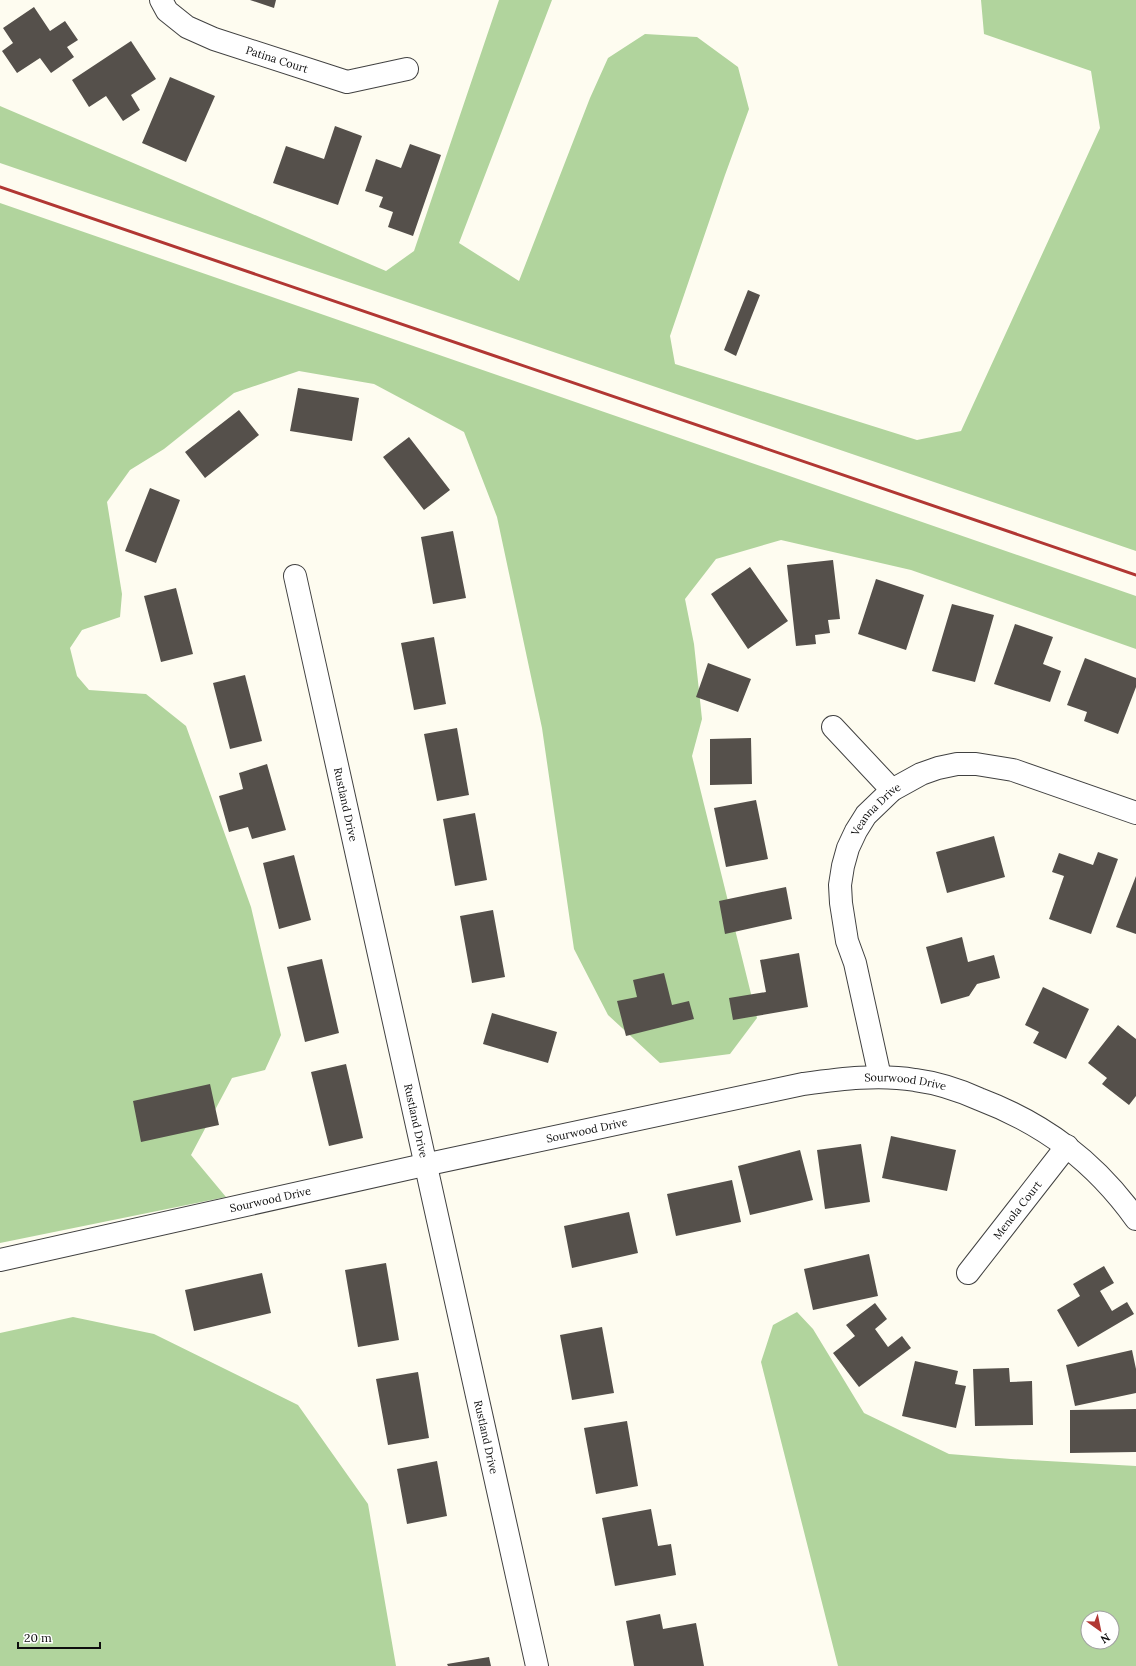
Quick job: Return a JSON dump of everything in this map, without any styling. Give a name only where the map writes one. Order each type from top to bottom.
[{"type":"street","name":"Patina Court","points":[[160,0],[167,10],[187,28],[214,39],[347,82],[407,69]]},
{"type":"street","name":"Rustland Drive","points":[[294,576],[424,1165],[537,1666]]},
{"type":"street","points":[[833,727],[892,790]]},
{"type":"street","name":"Veanna Drive","points":[[880,1077],[856,963],[848,941],[841,903],[840,885],[848,848],[866,815],[892,790],[921,774],[938,768],[957,764],[976,764],[1013,770],[1136,813]]},
{"type":"street","name":"Sourwood Drive","points":[[0,1260],[424,1165],[803,1084],[860,1077],[916,1080],[952,1088],[1005,1109],[1038,1127],[1067,1146],[1093,1168],[1119,1196],[1136,1219]]},
{"type":"street","name":"Menola Court","points":[[968,1273],[1067,1146]]},
{"type":"green space","points":[[499,0],[552,0],[459,243],[519,281],[590,98],[608,58],[645,34],[697,37],[738,67],[749,109],[670,336],[675,364],[917,440],[961,431],[1100,128],[1091,71],[984,34],[981,0],[1136,0],[1136,551],[0,163],[0,106],[386,271],[414,251]]},
{"type":"green space","points":[[0,203],[1136,596],[1136,649],[911,570],[781,540],[716,559],[685,599],[694,644],[702,719],[692,756],[757,1018],[730,1054],[660,1063],[608,1015],[574,949],[542,728],[497,517],[464,432],[374,384],[299,371],[234,393],[164,449],[130,470],[107,502],[122,594],[120,617],[82,630],[70,648],[77,676],[89,690],[146,694],[186,726],[251,907],[281,1035],[265,1070],[232,1078],[191,1155],[226,1197],[0,1243]]},
{"type":"green space","points":[[797,1312],[813,1329],[864,1413],[949,1454],[1136,1466],[1136,1666],[838,1666],[761,1362],[773,1325]]},
{"type":"green space","points":[[73,1317],[154,1334],[298,1405],[368,1504],[396,1666],[0,1666],[0,1333]]},
{"type":"building","points":[[250,0],[276,0],[274,8]]},
{"type":"building","points":[[34,7],[50,31],[65,21],[78,40],[67,47],[74,57],[51,73],[40,58],[17,73],[2,51],[13,43],[3,28]]},
{"type":"building","points":[[131,41],[156,79],[131,95],[140,110],[123,121],[106,96],[89,107],[72,80]]},
{"type":"building","points":[[170,77],[215,96],[186,162],[142,143]]},
{"type":"building","points":[[335,126],[362,136],[338,205],[273,183],[286,146],[324,159]]},
{"type":"building","points":[[410,144],[441,155],[413,236],[388,227],[393,212],[379,207],[383,197],[365,191],[376,159],[401,168]]},
{"type":"building","points":[[748,290],[760,295],[736,356],[724,350]]},
{"type":"building","points":[[298,388],[359,398],[352,441],[290,431]]},
{"type":"building","points":[[239,410],[259,435],[205,478],[185,452]]},
{"type":"building","points":[[409,437],[450,490],[424,510],[383,457]]},
{"type":"building","points":[[150,488],[180,500],[156,563],[125,551]]},
{"type":"building","points":[[453,531],[466,598],[433,604],[421,537]]},
{"type":"building","points":[[833,560],[840,619],[828,620],[830,633],[815,635],[816,644],[796,646],[787,565]]},
{"type":"building","points":[[750,567],[788,621],[748,649],[711,594]]},
{"type":"building","points":[[876,579],[924,595],[906,650],[858,634]]},
{"type":"building","points":[[176,588],[193,654],[161,662],[144,596]]},
{"type":"building","points":[[952,604],[994,615],[975,682],[932,671]]},
{"type":"building","points":[[1015,624],[1053,637],[1043,664],[1061,671],[1050,702],[994,684]]},
{"type":"building","points":[[434,637],[446,704],[414,710],[401,643]]},
{"type":"building","points":[[1085,658],[1136,678],[1136,687],[1118,734],[1084,721],[1087,712],[1067,705]]},
{"type":"building","points":[[708,663],[751,679],[738,712],[696,697]]},
{"type":"building","points":[[245,675],[262,741],[230,749],[213,683]]},
{"type":"building","points":[[457,728],[469,795],[437,801],[424,734]]},
{"type":"building","points":[[751,738],[752,784],[710,785],[710,739]]},
{"type":"building","points":[[267,764],[286,830],[252,839],[248,827],[229,832],[219,796],[243,789],[239,773]]},
{"type":"building","points":[[756,800],[768,859],[726,867],[714,808]]},
{"type":"building","points":[[475,813],[487,880],[455,886],[443,819]]},
{"type":"building","points":[[994,836],[1005,877],[947,893],[936,852]]},
{"type":"building","points":[[1098,852],[1118,859],[1091,934],[1049,919],[1064,876],[1052,872],[1059,853],[1093,865]]},
{"type":"building","points":[[294,855],[311,920],[279,929],[263,863]]},
{"type":"building","points":[[1136,876],[1136,934],[1116,927]]},
{"type":"building","points":[[786,887],[792,919],[725,934],[719,901]]},
{"type":"building","points":[[493,910],[505,977],[472,983],[460,916]]},
{"type":"building","points":[[962,937],[968,962],[994,955],[1000,978],[977,984],[969,996],[941,1004],[926,947]]},
{"type":"building","points":[[799,953],[808,1007],[733,1020],[729,998],[766,992],[760,960]]},
{"type":"building","points":[[322,959],[339,1033],[305,1042],[287,967]]},
{"type":"building","points":[[664,973],[672,1005],[689,1001],[694,1019],[626,1036],[617,1001],[637,997],[633,980]]},
{"type":"building","points":[[1043,987],[1089,1009],[1066,1059],[1033,1043],[1039,1032],[1025,1025]]},
{"type":"building","points":[[492,1013],[557,1032],[548,1063],[483,1044]]},
{"type":"building","points":[[1118,1025],[1136,1039],[1136,1096],[1129,1105],[1102,1084],[1107,1078],[1088,1063]]},
{"type":"building","points":[[346,1064],[363,1138],[329,1146],[311,1072]]},
{"type":"building","points":[[210,1084],[219,1125],[141,1142],[133,1101]]},
{"type":"building","points":[[891,1136],[956,1150],[947,1191],[882,1178]]},
{"type":"building","points":[[861,1144],[870,1202],[825,1209],[817,1150]]},
{"type":"building","points":[[800,1150],[813,1200],[750,1215],[738,1166]]},
{"type":"building","points":[[732,1180],[741,1222],[676,1236],[667,1194]]},
{"type":"building","points":[[629,1212],[638,1253],[572,1268],[564,1226]]},
{"type":"building","points":[[869,1254],[878,1296],[813,1310],[804,1269]]},
{"type":"building","points":[[386,1263],[399,1340],[358,1347],[345,1270]]},
{"type":"building","points":[[1104,1266],[1114,1283],[1100,1291],[1112,1311],[1127,1302],[1134,1314],[1078,1347],[1057,1310],[1080,1296],[1073,1284]]},
{"type":"building","points":[[262,1273],[271,1313],[194,1331],[185,1290]]},
{"type":"building","points":[[875,1303],[887,1319],[875,1329],[888,1347],[902,1336],[911,1348],[859,1387],[833,1353],[855,1336],[846,1325]]},
{"type":"building","points":[[602,1327],[614,1393],[572,1400],[560,1335]]},
{"type":"building","points":[[1132,1350],[1136,1369],[1136,1393],[1075,1406],[1066,1365]]},
{"type":"building","points":[[915,1361],[958,1371],[955,1384],[966,1386],[956,1428],[902,1416]]},
{"type":"building","points":[[1009,1368],[1010,1382],[1032,1381],[1033,1425],[975,1426],[973,1369]]},
{"type":"building","points":[[418,1372],[429,1438],[388,1445],[376,1379]]},
{"type":"building","points":[[1136,1409],[1136,1452],[1070,1453],[1070,1410]]},
{"type":"building","points":[[627,1421],[638,1486],[596,1494],[584,1428]]},
{"type":"building","points":[[437,1461],[447,1516],[407,1524],[397,1469]]},
{"type":"building","points":[[651,1509],[658,1546],[671,1544],[676,1575],[615,1586],[602,1518]]},
{"type":"building","points":[[660,1614],[663,1629],[696,1623],[704,1666],[634,1666],[626,1621]]},
{"type":"building","points":[[489,1657],[491,1666],[448,1666],[447,1664]]},
{"type":"railway","points":[[0,187],[1136,575]]}]
